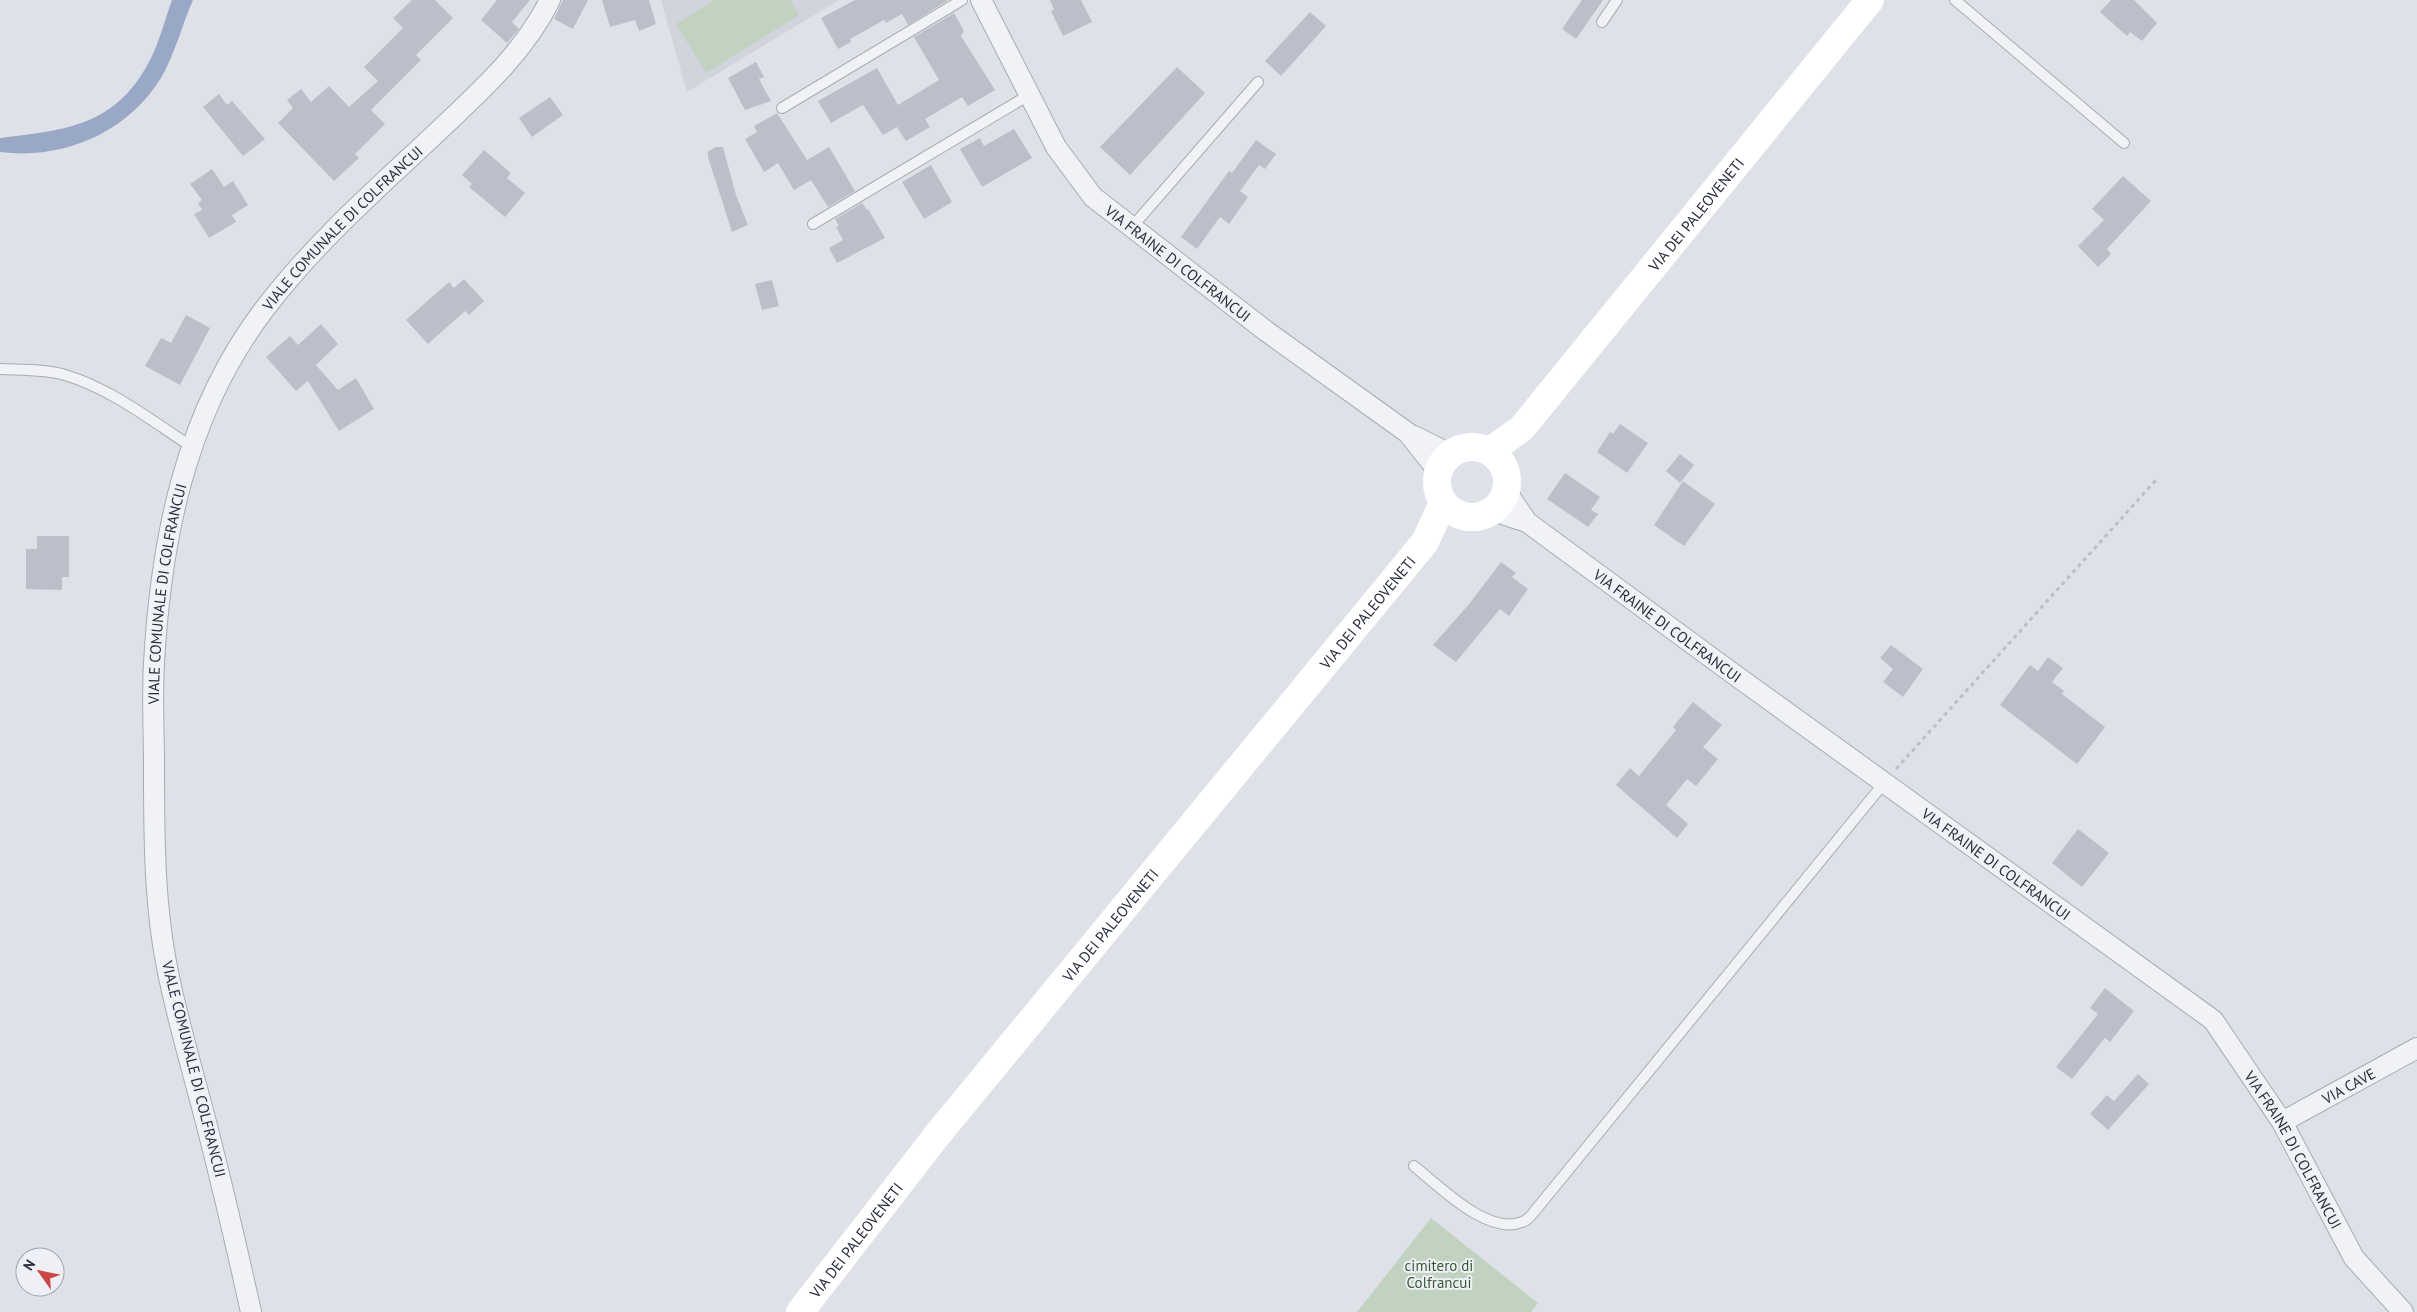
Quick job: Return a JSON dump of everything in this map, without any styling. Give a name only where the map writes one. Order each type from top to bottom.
[{"type":"main road","name":"VIA DEI PALEOVENETI","points":[[1499,480],[1522,428],[1870,0]]},
{"type":"main road","points":[[1470,447],[1499,480],[1483,516],[1472,518],[1452,509],[1438,493],[1444,463],[1470,447]]},
{"type":"main road","name":"VIA DEI PALEOVENETI","points":[[800,1312],[938,1134],[1452,509]]},
{"type":"street","name":"VIALE COMUNALE DI COLFRANCUI","points":[[252,1312],[215,1155],[168,975],[154,868],[155,655],[162,585],[174,510],[192,447],[219,379],[259,316],[286,281],[340,222],[492,81],[517,53],[550,0]]},
{"type":"street","name":"VIA FRAINE DI COLFRANCUI","points":[[981,0],[1056,147],[1093,197],[1266,331],[1408,434],[1444,463]]},
{"type":"street","name":"VIA FRAINE DI COLFRANCUI","points":[[1499,480],[1527,522],[2213,1020],[2282,1122],[2354,1258],[2403,1312]]},
{"type":"street","name":"VIA CAVE","points":[[2282,1122],[2417,1048]]},
{"type":"lane","points":[[782,108],[962,0]]},
{"type":"lane","points":[[1602,22],[1617,0]]},
{"type":"lane","points":[[1955,0],[2124,143]]},
{"type":"lane","points":[[1132,227],[1258,82]]},
{"type":"lane","points":[[813,224],[1029,95]]},
{"type":"lane","points":[[0,369],[63,374],[89,384],[123,402],[192,447]]},
{"type":"lane","points":[[1414,1166],[1480,1217],[1496,1223],[1510,1224],[1523,1222],[1534,1212],[1884,783]]},
{"type":"path","points":[[1884,783],[2156,480]]},
{"type":"shaded area","points":[[661,0],[839,0],[687,92]]},
{"type":"green space","points":[[715,0],[790,0],[799,15],[706,73],[676,24]]},
{"type":"green space","name":"cimitero di Colfrancui","points":[[1431,1218],[1538,1303],[1531,1312],[1357,1312]]},
{"type":"water","points":[[172,0],[193,0],[161,78],[147,97],[130,114],[112,128],[70,147],[47,152],[0,152],[0,138],[47,132],[68,127],[106,111],[122,98],[137,81],[151,58]]},
{"type":"building","points":[[412,0],[435,0],[453,18],[416,55],[421,60],[371,110],[385,124],[355,154],[359,158],[334,181],[278,123],[293,108],[287,100],[301,89],[311,102],[329,86],[349,107],[378,81],[364,67],[403,28],[393,18]]},
{"type":"building","points":[[497,0],[530,0],[512,22],[519,29],[507,43],[481,20]]},
{"type":"building","points":[[563,0],[588,0],[573,29],[554,19]]},
{"type":"building","points":[[602,0],[649,0],[656,24],[639,31],[635,20],[610,27]]},
{"type":"building","points":[[855,0],[947,1],[908,25],[902,14],[886,23],[884,20],[850,39],[851,42],[838,49],[821,18]]},
{"type":"building","points":[[1050,0],[1081,0],[1092,22],[1063,36],[1051,11],[1054,10]]},
{"type":"building","points":[[1582,0],[1603,0],[1576,39],[1562,29]]},
{"type":"building","points":[[2111,0],[2134,0],[2157,23],[2142,41],[2130,32],[2127,36],[2100,12]]},
{"type":"building","points":[[1310,12],[1326,26],[1281,76],[1265,61]]},
{"type":"building","points":[[954,13],[964,31],[961,36],[995,90],[968,106],[962,97],[925,119],[930,127],[906,141],[897,127],[883,135],[863,105],[831,123],[818,101],[877,68],[898,105],[939,80],[914,37]]},
{"type":"building","points":[[756,62],[764,77],[759,79],[771,101],[745,110],[728,78]]},
{"type":"building","points":[[1177,67],[1205,93],[1130,175],[1100,147]]},
{"type":"building","points":[[219,94],[227,105],[232,101],[265,139],[243,156],[203,107]]},
{"type":"building","points":[[550,97],[563,115],[532,137],[519,118]]},
{"type":"building","points":[[777,113],[807,160],[829,147],[855,191],[828,207],[811,180],[794,190],[778,163],[764,172],[745,139],[757,132],[754,126]]},
{"type":"building","points":[[1014,129],[1032,158],[982,187],[960,149],[980,138],[984,146]]},
{"type":"building","points":[[1256,140],[1276,154],[1265,169],[1259,165],[1240,191],[1248,197],[1229,224],[1220,217],[1197,249],[1181,237],[1229,171],[1232,173]]},
{"type":"building","points":[[715,147],[723,147],[736,195],[748,225],[732,232],[708,157],[708,152]]},
{"type":"building","points":[[484,150],[511,173],[507,178],[525,193],[505,217],[469,187],[472,184],[462,175]]},
{"type":"building","points":[[931,165],[952,202],[924,219],[902,182]]},
{"type":"building","points":[[212,169],[224,187],[233,181],[248,205],[232,215],[236,222],[209,238],[194,214],[202,210],[198,203],[202,200],[190,184]]},
{"type":"building","points":[[2123,176],[2151,201],[2107,249],[2111,254],[2098,267],[2078,246],[2104,220],[2092,209]]},
{"type":"building","points":[[862,203],[868,209],[885,238],[837,263],[829,248],[843,240],[836,227],[839,226],[835,219]]},
{"type":"building","points":[[464,279],[484,301],[469,315],[465,311],[428,344],[406,320],[449,282],[454,288]]},
{"type":"building","points":[[772,280],[779,306],[762,310],[755,284]]},
{"type":"building","points":[[186,315],[210,328],[180,385],[145,366],[161,338],[171,343]]},
{"type":"building","points":[[321,324],[338,344],[316,365],[338,390],[356,378],[374,409],[339,431],[308,381],[296,391],[266,357],[290,336],[298,345]]},
{"type":"building","points":[[1620,424],[1648,443],[1627,473],[1597,452],[1610,432],[1613,434]]},
{"type":"building","points":[[1680,454],[1694,465],[1680,483],[1666,471]]},
{"type":"building","points":[[1565,473],[1600,497],[1591,510],[1598,514],[1588,527],[1547,499]]},
{"type":"building","points":[[1683,481],[1715,504],[1684,546],[1654,525]]},
{"type":"building","points":[[37,536],[69,536],[69,577],[62,577],[62,590],[26,589],[26,549],[37,549]]},
{"type":"building","points":[[1501,562],[1516,573],[1512,577],[1528,589],[1509,616],[1500,609],[1456,662],[1433,645],[1470,603]]},
{"type":"building","points":[[1891,645],[1923,669],[1903,697],[1883,682],[1893,669],[1880,658]]},
{"type":"building","points":[[2048,657],[2063,668],[2052,682],[2064,691],[2062,694],[2105,727],[2077,764],[2000,705],[2030,665],[2038,671]]},
{"type":"building","points":[[1693,702],[1722,725],[1703,747],[1718,759],[1696,786],[1687,779],[1666,805],[1688,824],[1677,838],[1616,785],[1630,768],[1639,776],[1676,730],[1673,727]]},
{"type":"building","points":[[2078,829],[2109,853],[2082,887],[2052,863]]},
{"type":"building","points":[[2105,988],[2134,1011],[2110,1042],[2105,1038],[2072,1079],[2056,1067],[2098,1014],[2090,1008]]},
{"type":"building","points":[[2138,1074],[2149,1084],[2108,1130],[2090,1114],[2107,1095],[2114,1101]]}]
